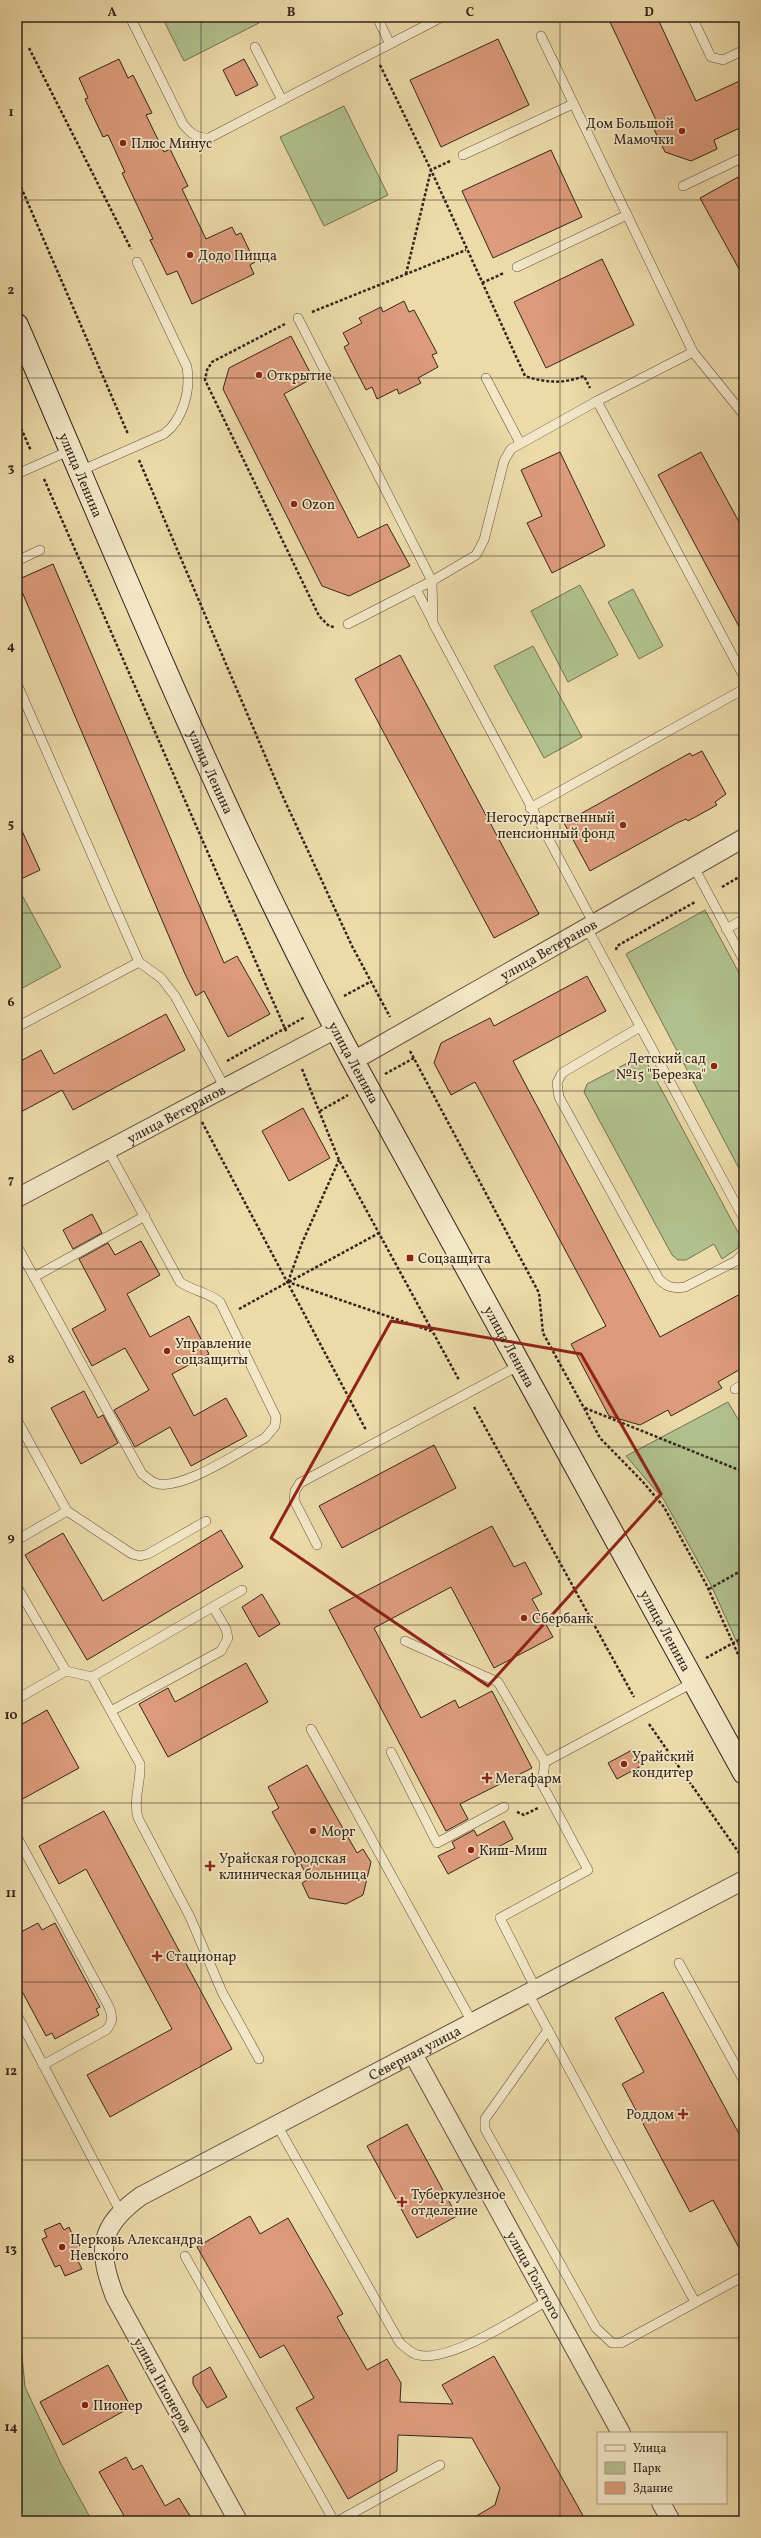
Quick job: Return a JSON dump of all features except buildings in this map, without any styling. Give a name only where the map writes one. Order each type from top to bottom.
[{"type":"main road","name":"улица Ленина","points":[[17,325],[216,783],[256,869],[324,1006],[744,1773]]},
{"type":"street","name":"улица Ветеранов","points":[[353,1061],[744,838]]},
{"type":"street","name":"улица Ветеранов","points":[[17,1198],[336,1029]]},
{"type":"street","name":"Северная улица","points":[[104,2243],[110,2225],[120,2211],[141,2196],[744,1880]]},
{"type":"street","name":"улица Толстого","points":[[413,2054],[620,2432]]},
{"type":"street","name":"улица Пионеров","points":[[104,2243],[104,2262],[115,2297],[238,2521]]},
{"type":"street","points":[[661,2504],[671,2521]]},
{"type":"lane","points":[[130,17],[183,124],[190,133],[198,138],[208,138],[442,17]]},
{"type":"lane","points":[[377,17],[390,44]]},
{"type":"lane","points":[[692,17],[711,57],[723,60],[744,50]]},
{"type":"lane","points":[[541,36],[693,352],[744,415]]},
{"type":"lane","points":[[255,47],[282,100]]},
{"type":"lane","points":[[463,155],[573,104]]},
{"type":"lane","points":[[683,186],[744,157]]},
{"type":"lane","points":[[517,267],[627,215]]},
{"type":"lane","points":[[80,471],[164,434],[175,425],[180,415],[189,378],[187,367],[137,262]]},
{"type":"lane","points":[[298,318],[432,581],[434,623]]},
{"type":"lane","points":[[348,624],[432,581],[476,555],[484,540],[504,461],[511,449],[597,401],[693,352]]},
{"type":"lane","points":[[486,378],[520,443]]},
{"type":"lane","points":[[597,401],[744,677]]},
{"type":"lane","points":[[17,474],[71,450]]},
{"type":"lane","points":[[17,561],[40,550]]},
{"type":"lane","points":[[416,589],[530,808],[640,1027],[744,1219]]},
{"type":"lane","points":[[17,684],[139,962],[161,978],[175,996],[225,1088]]},
{"type":"lane","points":[[530,808],[744,689]]},
{"type":"lane","points":[[694,867],[744,961]]},
{"type":"lane","points":[[726,929],[744,919]]},
{"type":"lane","points":[[17,1027],[139,962]]},
{"type":"lane","points":[[640,1027],[562,1073],[557,1084],[559,1097],[659,1279],[666,1286],[675,1289],[685,1287],[736,1261],[744,1253]]},
{"type":"lane","points":[[17,1246],[142,1474],[155,1483],[169,1484],[184,1481],[265,1438],[275,1426],[276,1417],[220,1302],[213,1296],[188,1287],[180,1282],[108,1150]]},
{"type":"lane","points":[[34,1277],[145,1216]]},
{"type":"lane","points":[[317,1545],[294,1500],[295,1491],[300,1483],[467,1395],[520,1365]]},
{"type":"lane","points":[[735,1389],[744,1384]]},
{"type":"lane","points":[[17,1420],[67,1511],[132,1554],[140,1556],[148,1554],[206,1521]]},
{"type":"lane","points":[[17,1540],[67,1511]]},
{"type":"lane","points":[[17,1587],[66,1671]]},
{"type":"lane","points":[[17,1699],[66,1671],[92,1677],[242,1590]]},
{"type":"lane","points":[[111,1712],[221,1651],[228,1638],[226,1629],[213,1608]]},
{"type":"lane","points":[[405,1641],[498,1682],[545,1762],[542,1784],[588,1870],[500,1918],[548,2030],[695,2302]]},
{"type":"lane","points":[[92,1677],[140,1764],[140,1776],[134,1805],[138,1818],[190,1917],[222,1992],[260,2059]]},
{"type":"lane","points":[[545,1762],[694,1682]]},
{"type":"lane","points":[[311,1729],[472,2022]]},
{"type":"lane","points":[[391,1752],[437,1843],[504,1807]]},
{"type":"lane","points":[[17,1836],[113,2017],[111,2024],[106,2030],[43,2065]]},
{"type":"lane","points":[[679,1963],[744,2081]]},
{"type":"lane","points":[[17,2015],[120,2211]]},
{"type":"lane","points":[[548,2030],[485,2119],[485,2129],[596,2328],[612,2343],[621,2343],[744,2276]]},
{"type":"lane","points":[[277,2125],[400,2343],[416,2355],[432,2357],[453,2352],[548,2301]]},
{"type":"lane","points":[[185,2256],[334,2521]]},
{"type":"lane","points":[[338,2521],[440,2465]]},
{"type":"path","points":[[29,48],[137,262]]},
{"type":"path","points":[[373,52],[432,170],[466,250],[525,376],[541,382],[573,381],[584,376],[597,401]]},
{"type":"path","points":[[432,170],[463,155]]},
{"type":"path","points":[[406,274],[432,170]]},
{"type":"path","points":[[17,178],[134,447],[278,786],[370,982],[400,1034],[539,1293],[543,1333],[600,1438],[643,1482],[664,1508],[709,1589],[744,1667]]},
{"type":"path","points":[[348,624],[339,627],[329,626],[319,616],[206,380],[207,370],[212,362],[298,318],[466,250]]},
{"type":"path","points":[[482,283],[517,267]]},
{"type":"path","points":[[17,419],[295,1050],[339,1160],[641,1710],[744,1860]]},
{"type":"path","points":[[616,952],[617,946],[744,874]]},
{"type":"path","points":[[215,1068],[285,1027],[370,982]]},
{"type":"path","points":[[193,1106],[373,1444]]},
{"type":"path","points":[[288,1282],[302,1243],[339,1160]]},
{"type":"path","points":[[227,1316],[379,1233]]},
{"type":"path","points":[[288,1282],[432,1331]]},
{"type":"path","points":[[584,1408],[744,1472]]},
{"type":"path","points":[[709,1589],[744,1569]]},
{"type":"path","points":[[504,1807],[524,1815],[551,1801]]},
{"type":"highlighted area","points":[[391,1321],[581,1354],[661,1494],[488,1686],[271,1538]]},
{"type":"green space","points":[[162,17],[256,17],[259,23],[184,61]]},
{"type":"green space","points":[[344,106],[388,195],[324,226],[280,137]]},
{"type":"green space","points":[[580,585],[618,655],[568,682],[531,611]]},
{"type":"green space","points":[[633,589],[663,646],[639,659],[608,602]]},
{"type":"green space","points":[[533,646],[582,737],[544,758],[494,666]]},
{"type":"green space","points":[[17,886],[61,967],[17,991]]},
{"type":"green space","name":"Детский сад №15 \"Березка\"","points":[[705,910],[744,982],[744,1178],[626,954]]},
{"type":"green space","points":[[639,1057],[645,1059],[740,1236],[738,1248],[722,1259],[714,1244],[686,1260],[678,1260],[672,1255],[584,1092],[587,1084]]},
{"type":"green space","points":[[728,1402],[742,1426],[744,1426],[744,1658],[711,1585],[664,1500],[626,1456]]},
{"type":"green space","points":[[17,2150],[21,2173],[17,2277]]},
{"type":"green space","points":[[17,2304],[25,2387],[61,2464],[92,2521],[17,2521]]},
{"type":"place","name":"Дом Большой Мамочки","points":[[682,131]]},
{"type":"place","name":"Плюс Минус","points":[[123,143]]},
{"type":"place","name":"Додо Пицца","points":[[190,255]]},
{"type":"place","name":"Открытие","points":[[259,375]]},
{"type":"place","name":"Ozon","points":[[294,504]]},
{"type":"place","name":"Негосударственный пенсионный фонд","points":[[623,825]]},
{"type":"place","name":"Детский сад №15 \"Березка\"","points":[[714,1066]]},
{"type":"place","name":"Соцзащита","points":[[410,1258]]},
{"type":"place","name":"Управление соцзащиты","points":[[167,1351]]},
{"type":"place","name":"Сбербанк","points":[[524,1618]]},
{"type":"place","name":"Урайский кондитер","points":[[624,1764]]},
{"type":"place","name":"Мегафарм","points":[[487,1778]]},
{"type":"place","name":"Морг","points":[[313,1831]]},
{"type":"place","name":"Киш-Миш","points":[[471,1850]]},
{"type":"place","name":"Урайская городская клиническая больница","points":[[210,1866]]},
{"type":"place","name":"Стационар","points":[[157,1956]]},
{"type":"place","name":"Роддом","points":[[683,2114]]},
{"type":"place","name":"Туберкулезное отделение","points":[[402,2202]]},
{"type":"place","name":"Церковь Александра Невского","points":[[62,2247]]},
{"type":"place","name":"Пионер","points":[[85,2405]]}]
